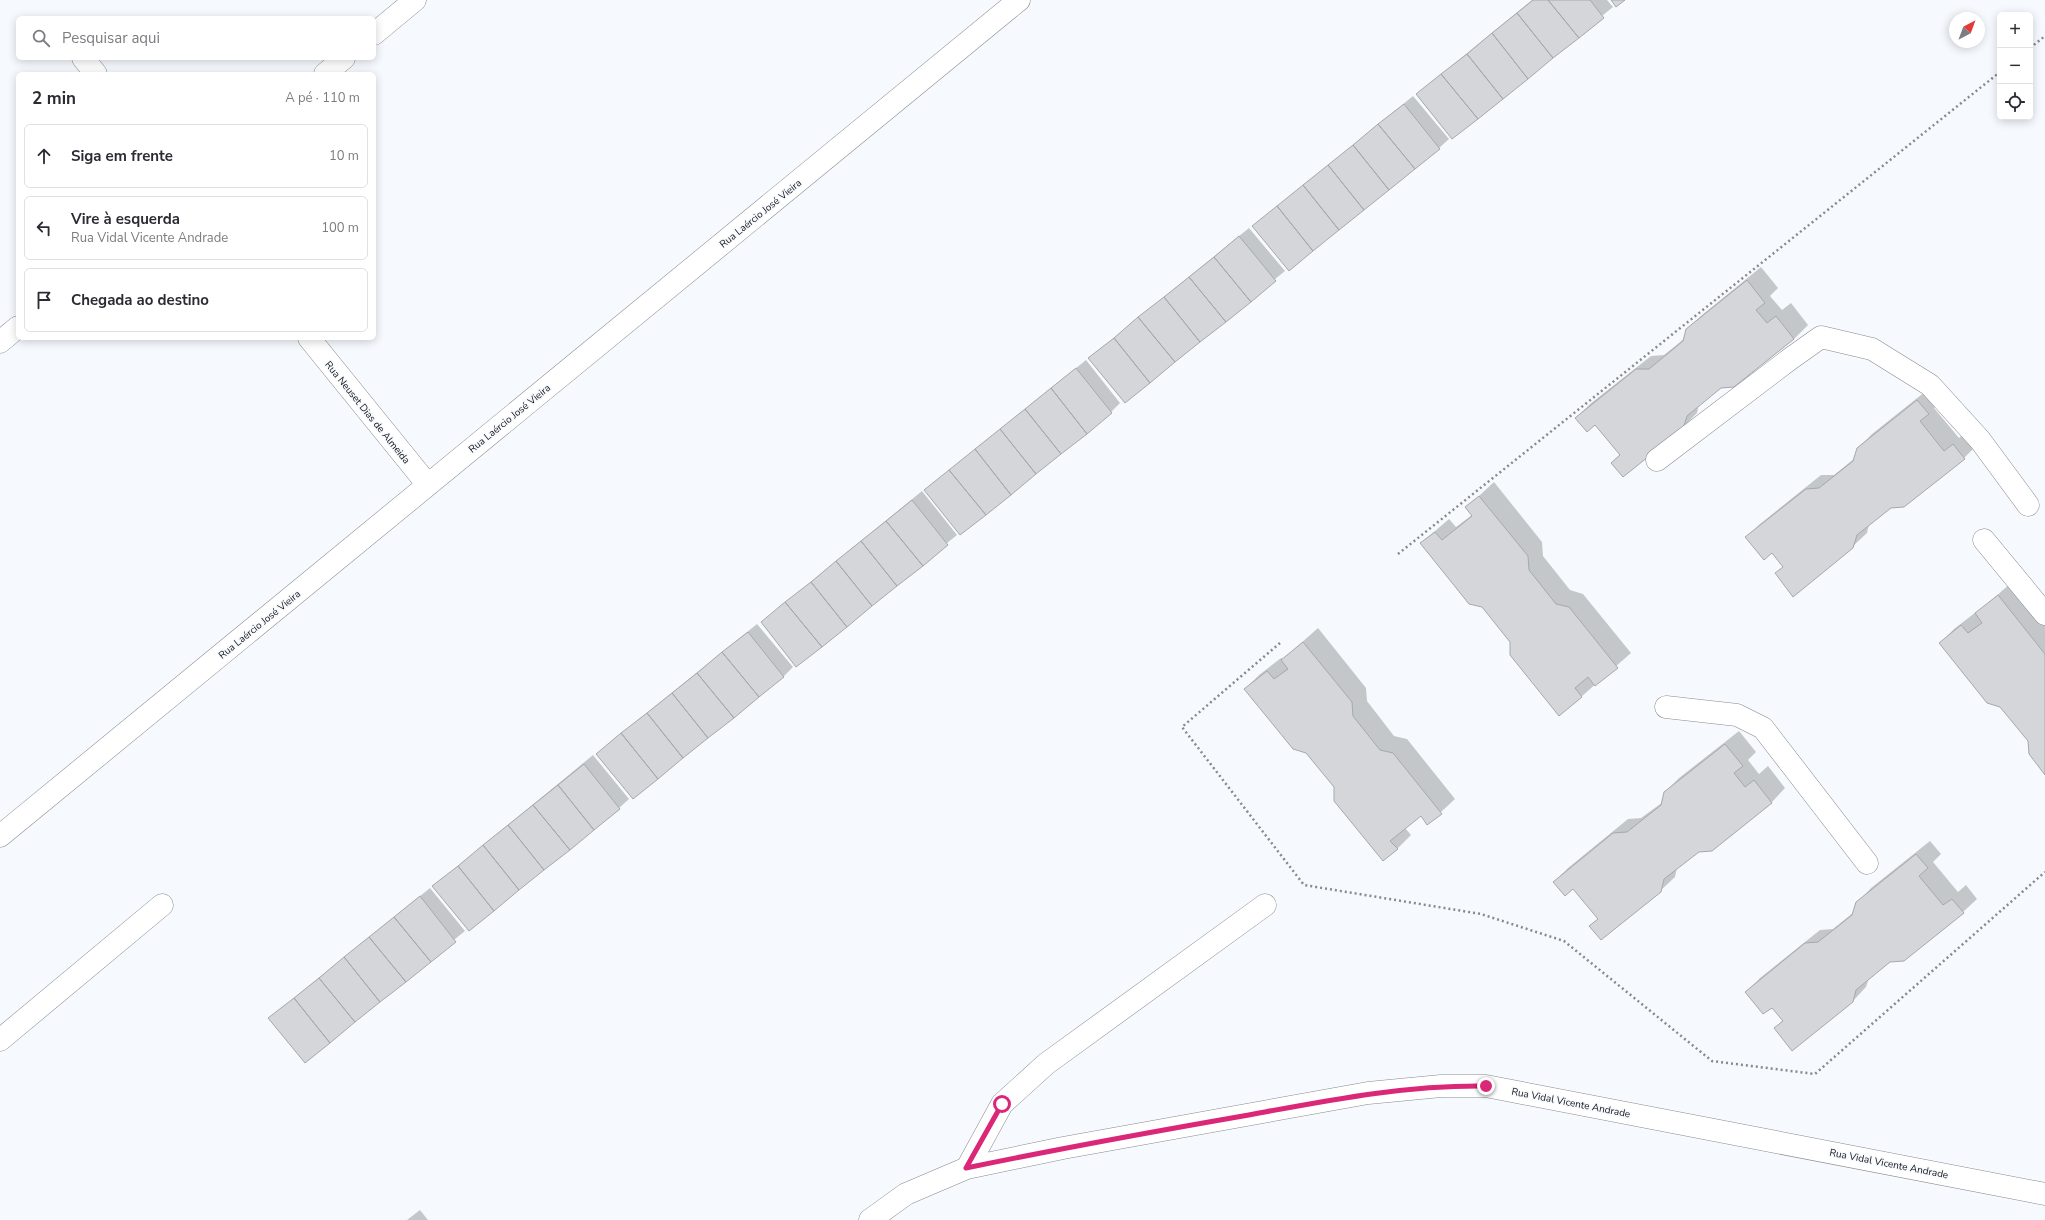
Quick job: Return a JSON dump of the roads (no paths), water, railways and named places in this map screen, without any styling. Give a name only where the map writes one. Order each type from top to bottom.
[{"type":"street","points":[[376,32],[415,0]]},
{"type":"street","name":"Rua Laércio José Vieira","points":[[0,836],[1019,0]]},
{"type":"street","points":[[85,60],[94,72]]},
{"type":"street","points":[[327,72],[342,60]]},
{"type":"street","points":[[0,342],[16,329]]},
{"type":"street","points":[[1657,460],[1821,337],[1872,349],[1930,385],[1980,440],[2028,505]]},
{"type":"street","name":"Rua Neuset Dias de Almeida","points":[[311,340],[428,485]]},
{"type":"street","points":[[1984,540],[2045,614]]},
{"type":"street","points":[[1666,707],[1737,715],[1762,728],[1867,863]]},
{"type":"street","points":[[0,1040],[162,905]]},
{"type":"street","points":[[966,1168],[1002,1104],[1046,1064],[1264,905]]},
{"type":"street","name":"Rua Vidal Vicente Andrade","points":[[870,1220],[906,1194],[966,1168],[1063,1148],[1368,1093],[1441,1086],[1486,1086],[2045,1194]]}]
